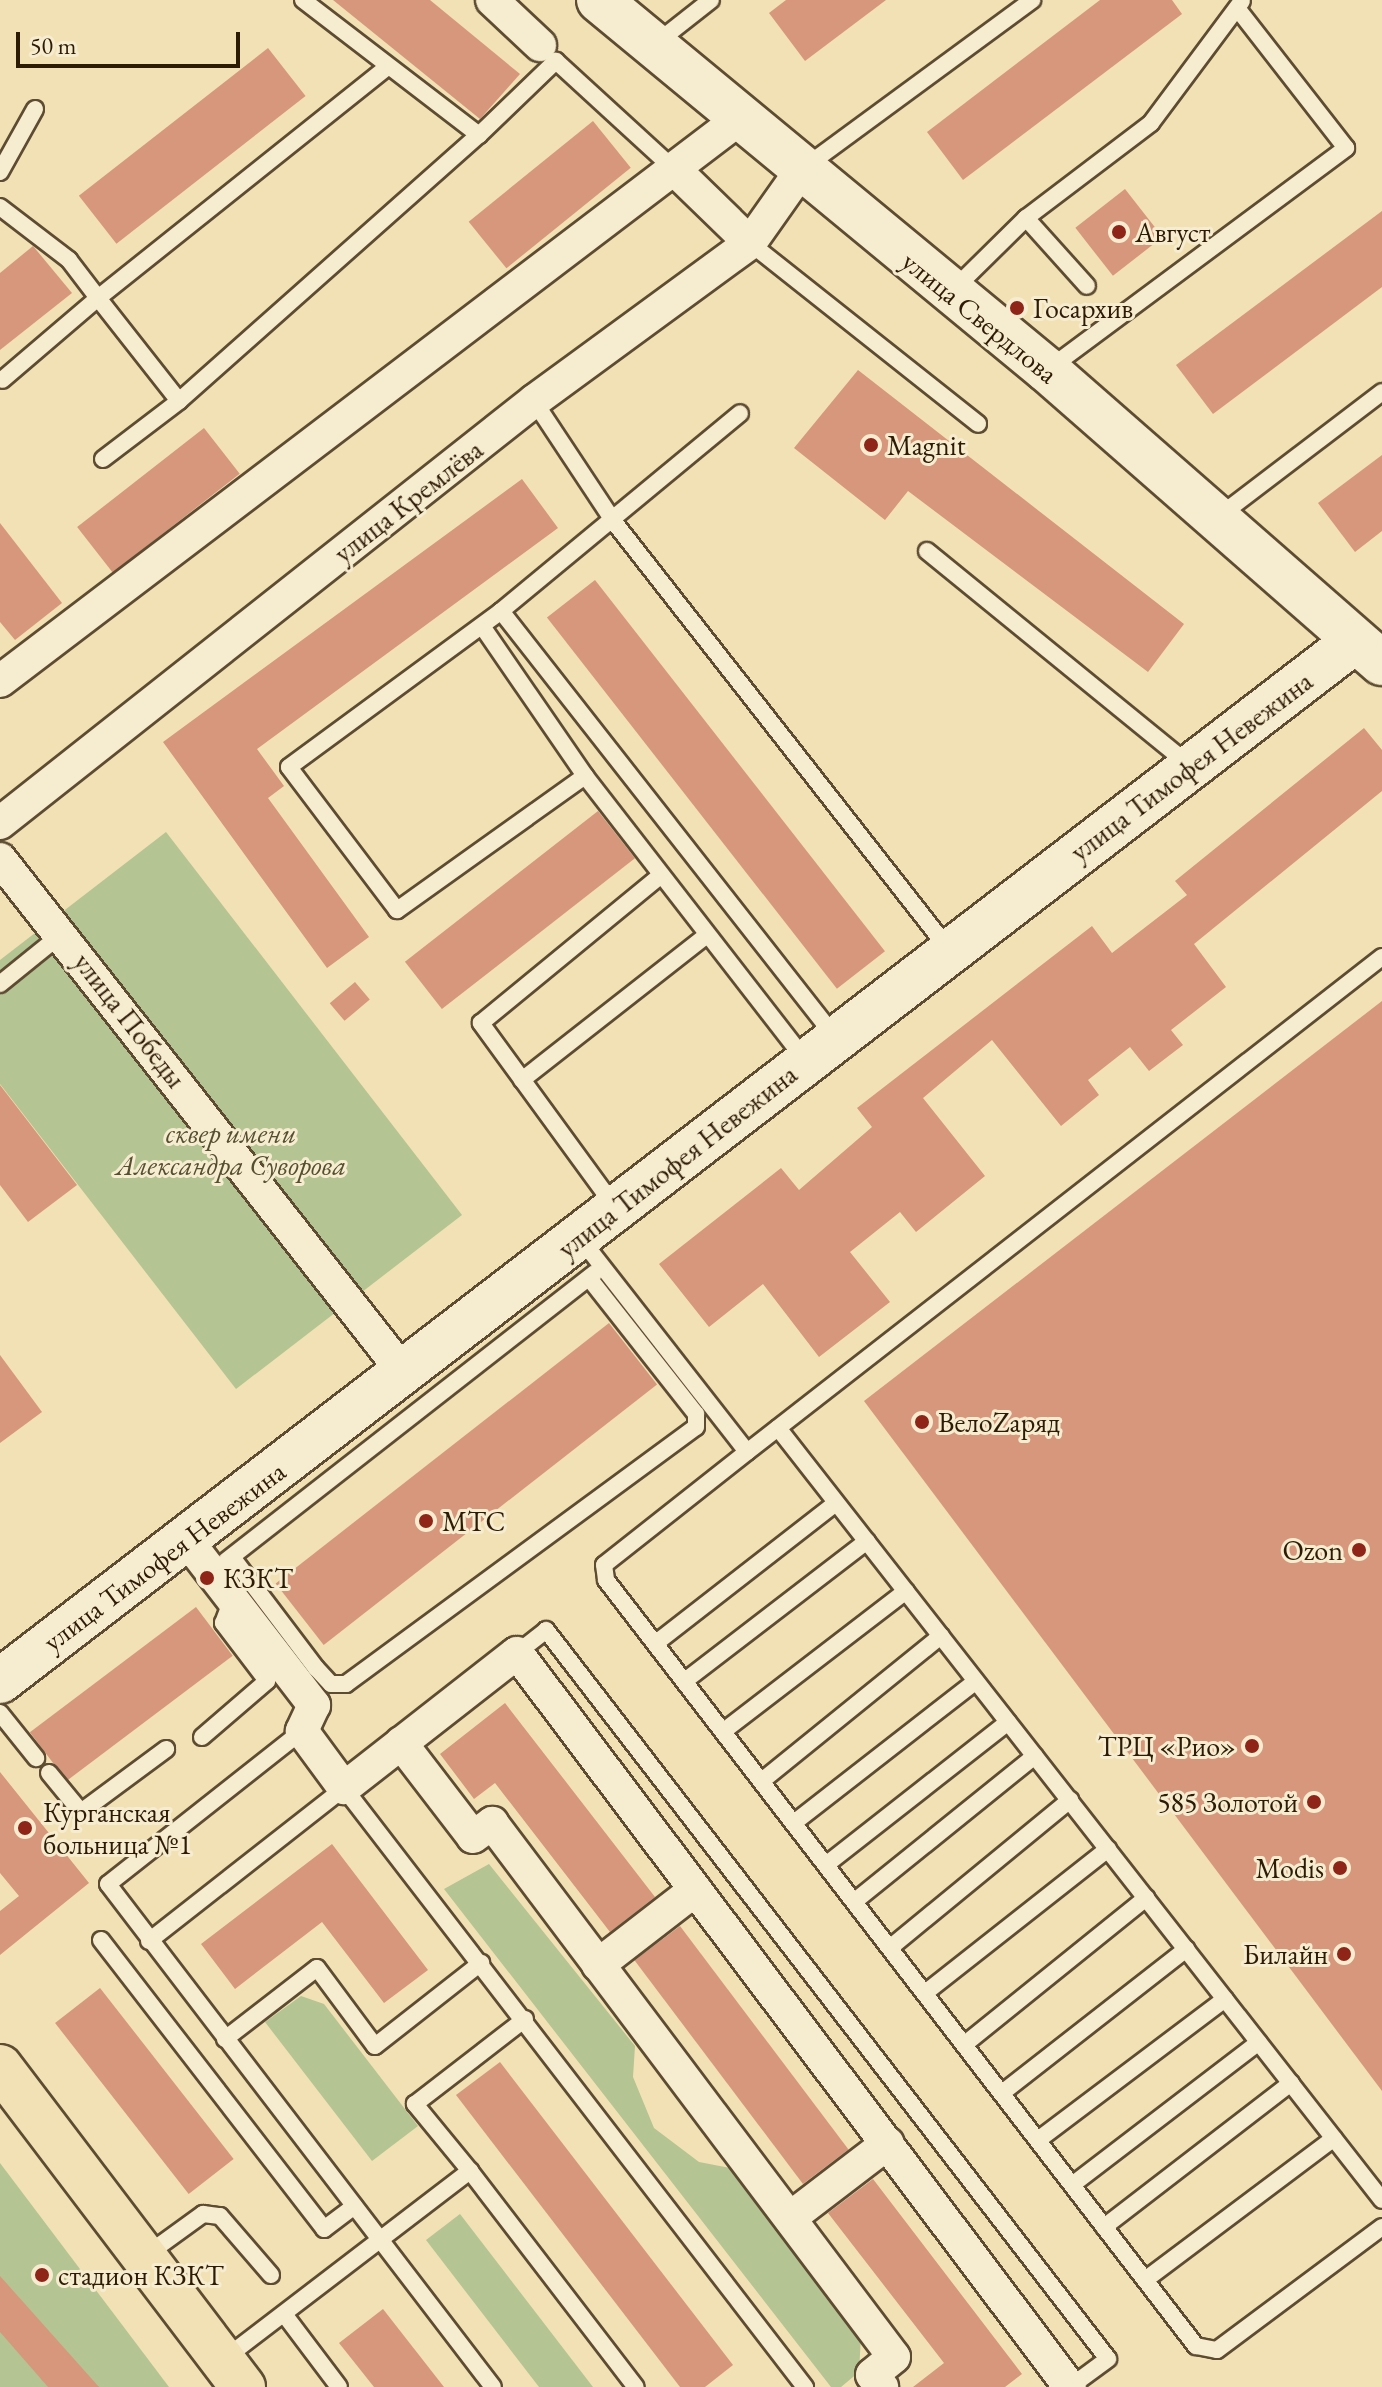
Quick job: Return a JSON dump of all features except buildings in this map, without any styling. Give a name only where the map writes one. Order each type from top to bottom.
[{"type":"main road","points":[[0,2067],[233,2373]]},
{"type":"street","points":[[492,0],[548,53]]},
{"type":"street","name":"улица Свердлова","points":[[599,0],[739,119],[803,168],[949,294],[1047,370],[1369,652]]},
{"type":"street","points":[[0,681],[739,119]]},
{"type":"street","name":"улица Кремлёва","points":[[0,823],[534,401],[750,243],[803,168]]},
{"type":"street","points":[[674,169],[750,243]]},
{"type":"street","name":"улица Тимофея Невежина","points":[[0,1681],[210,1556],[404,1373],[591,1261],[616,1208],[820,1048],[951,952],[1190,765],[1369,652]]},
{"type":"street","name":"улица Победы","points":[[0,859],[63,933],[404,1373]]},
{"type":"street","points":[[210,1556],[232,1599],[314,1705],[302,1731],[344,1788],[517,1653],[1072,2386]]},
{"type":"street","points":[[401,1743],[473,1837],[492,1823],[894,2357],[872,2375],[882,2387]]},
{"type":"street","points":[[598,1965],[695,1890]]},
{"type":"street","points":[[790,2218],[888,2143]]},
{"type":"lane","points":[[303,0],[385,69],[479,135]]},
{"type":"lane","points":[[654,45],[711,0]]},
{"type":"lane","points":[[803,168],[1032,0]]},
{"type":"lane","points":[[949,294],[1026,218],[1151,123],[1240,4],[1346,148],[1047,370]]},
{"type":"lane","points":[[103,459],[179,401],[479,135],[548,53],[674,169]]},
{"type":"lane","points":[[2,380],[98,298],[385,69]]},
{"type":"lane","points":[[0,172],[35,109]]},
{"type":"lane","points":[[0,207],[69,260],[179,401]]},
{"type":"lane","points":[[1026,218],[1087,286]]},
{"type":"lane","points":[[750,243],[978,424]]},
{"type":"lane","points":[[1217,518],[1382,392]]},
{"type":"lane","points":[[534,401],[614,522],[951,952]]},
{"type":"lane","points":[[585,776],[397,910],[289,767],[482,626],[614,522],[740,413]]},
{"type":"lane","points":[[927,551],[1190,765]]},
{"type":"lane","points":[[501,611],[820,1048]]},
{"type":"lane","points":[[482,626],[585,776],[707,935],[820,1048]]},
{"type":"lane","points":[[616,1208],[481,1023],[660,876]]},
{"type":"lane","points":[[0,984],[63,933]]},
{"type":"lane","points":[[522,1080],[707,935]]},
{"type":"lane","points":[[1382,957],[604,1565],[606,1580],[725,1730],[1196,2346],[1217,2350],[1382,2227]]},
{"type":"lane","points":[[591,1261],[747,1452]]},
{"type":"lane","points":[[591,1261],[696,1414],[696,1427],[346,1684],[331,1684],[210,1556],[591,1261]]},
{"type":"lane","points":[[778,1428],[1382,2200]]},
{"type":"lane","points":[[656,1643],[836,1503]]},
{"type":"lane","points":[[686,1680],[867,1541]]},
{"type":"lane","points":[[725,1730],[906,1591]]},
{"type":"lane","points":[[202,1737],[267,1681],[223,1623],[232,1599]]},
{"type":"lane","points":[[517,1653],[546,1630],[1108,2359],[1072,2386]]},
{"type":"lane","points":[[763,1780],[941,1636]]},
{"type":"lane","points":[[795,1822],[976,1681]]},
{"type":"lane","points":[[0,1713],[36,1758]]},
{"type":"lane","points":[[827,1864],[1008,1722]]},
{"type":"lane","points":[[302,1731],[108,1884],[493,2387]]},
{"type":"lane","points":[[49,1773],[81,1812],[166,1749]]},
{"type":"lane","points":[[855,1901],[1035,1756]]},
{"type":"lane","points":[[149,1941],[344,1788],[525,2019],[805,2387]]},
{"type":"lane","points":[[891,1947],[1070,1800]]},
{"type":"lane","points":[[925,1993],[1108,1849]]},
{"type":"lane","points":[[965,2044],[1146,1898]]},
{"type":"lane","points":[[101,1940],[324,2229],[354,2206]]},
{"type":"lane","points":[[1002,2093],[1186,1949]]},
{"type":"lane","points":[[225,2039],[317,1968],[375,2046],[481,1963]]},
{"type":"lane","points":[[1038,2140],[1225,1999]]},
{"type":"lane","points":[[525,2019],[415,2104],[636,2387]]},
{"type":"lane","points":[[1072,2185],[1259,2042]]},
{"type":"lane","points":[[1104,2227],[1291,2083]]},
{"type":"lane","points":[[1145,2280],[1334,2138]]},
{"type":"lane","points":[[233,2373],[284,2314],[470,2171]]},
{"type":"lane","points":[[144,2257],[203,2214],[232,2224],[271,2275]]},
{"type":"lane","points":[[284,2314],[339,2387]]},
{"type":"green space","name":"сквер имени Александра Суворова","points":[[166,832],[462,1215],[236,1389],[0,1084],[0,960]]},
{"type":"green space","points":[[489,1864],[635,2046],[633,2077],[654,2128],[699,2162],[730,2168],[861,2336],[859,2372],[841,2387],[831,2387],[444,1889]]},
{"type":"green space","points":[[301,1996],[324,2004],[418,2126],[372,2161],[265,2022]]},
{"type":"green space","name":"стадион КЗКТ","points":[[0,2163],[169,2387],[0,2387]]},
{"type":"green space","points":[[460,2214],[593,2387],[539,2387],[426,2240]]},
{"type":"place","name":"Август","points":[[1119,232]]},
{"type":"place","name":"Госархив","points":[[1017,308]]},
{"type":"place","name":"Magnit","points":[[871,445]]},
{"type":"place","name":"ВелоZаряд","points":[[922,1422]]},
{"type":"place","name":"МТС","points":[[426,1521]]},
{"type":"place","name":"Ozon","points":[[1359,1550]]},
{"type":"place","name":"КЗКТ","points":[[207,1578]]},
{"type":"place","name":"ТРЦ «Рио»","points":[[1252,1746]]},
{"type":"place","name":"585 Золотой","points":[[1314,1802]]},
{"type":"place","name":"Курганская больница №1","points":[[25,1828]]},
{"type":"place","name":"Modis","points":[[1340,1868]]},
{"type":"place","name":"Билайн","points":[[1344,1954]]},
{"type":"place","name":"стадион КЗКТ","points":[[42,2275]]}]
